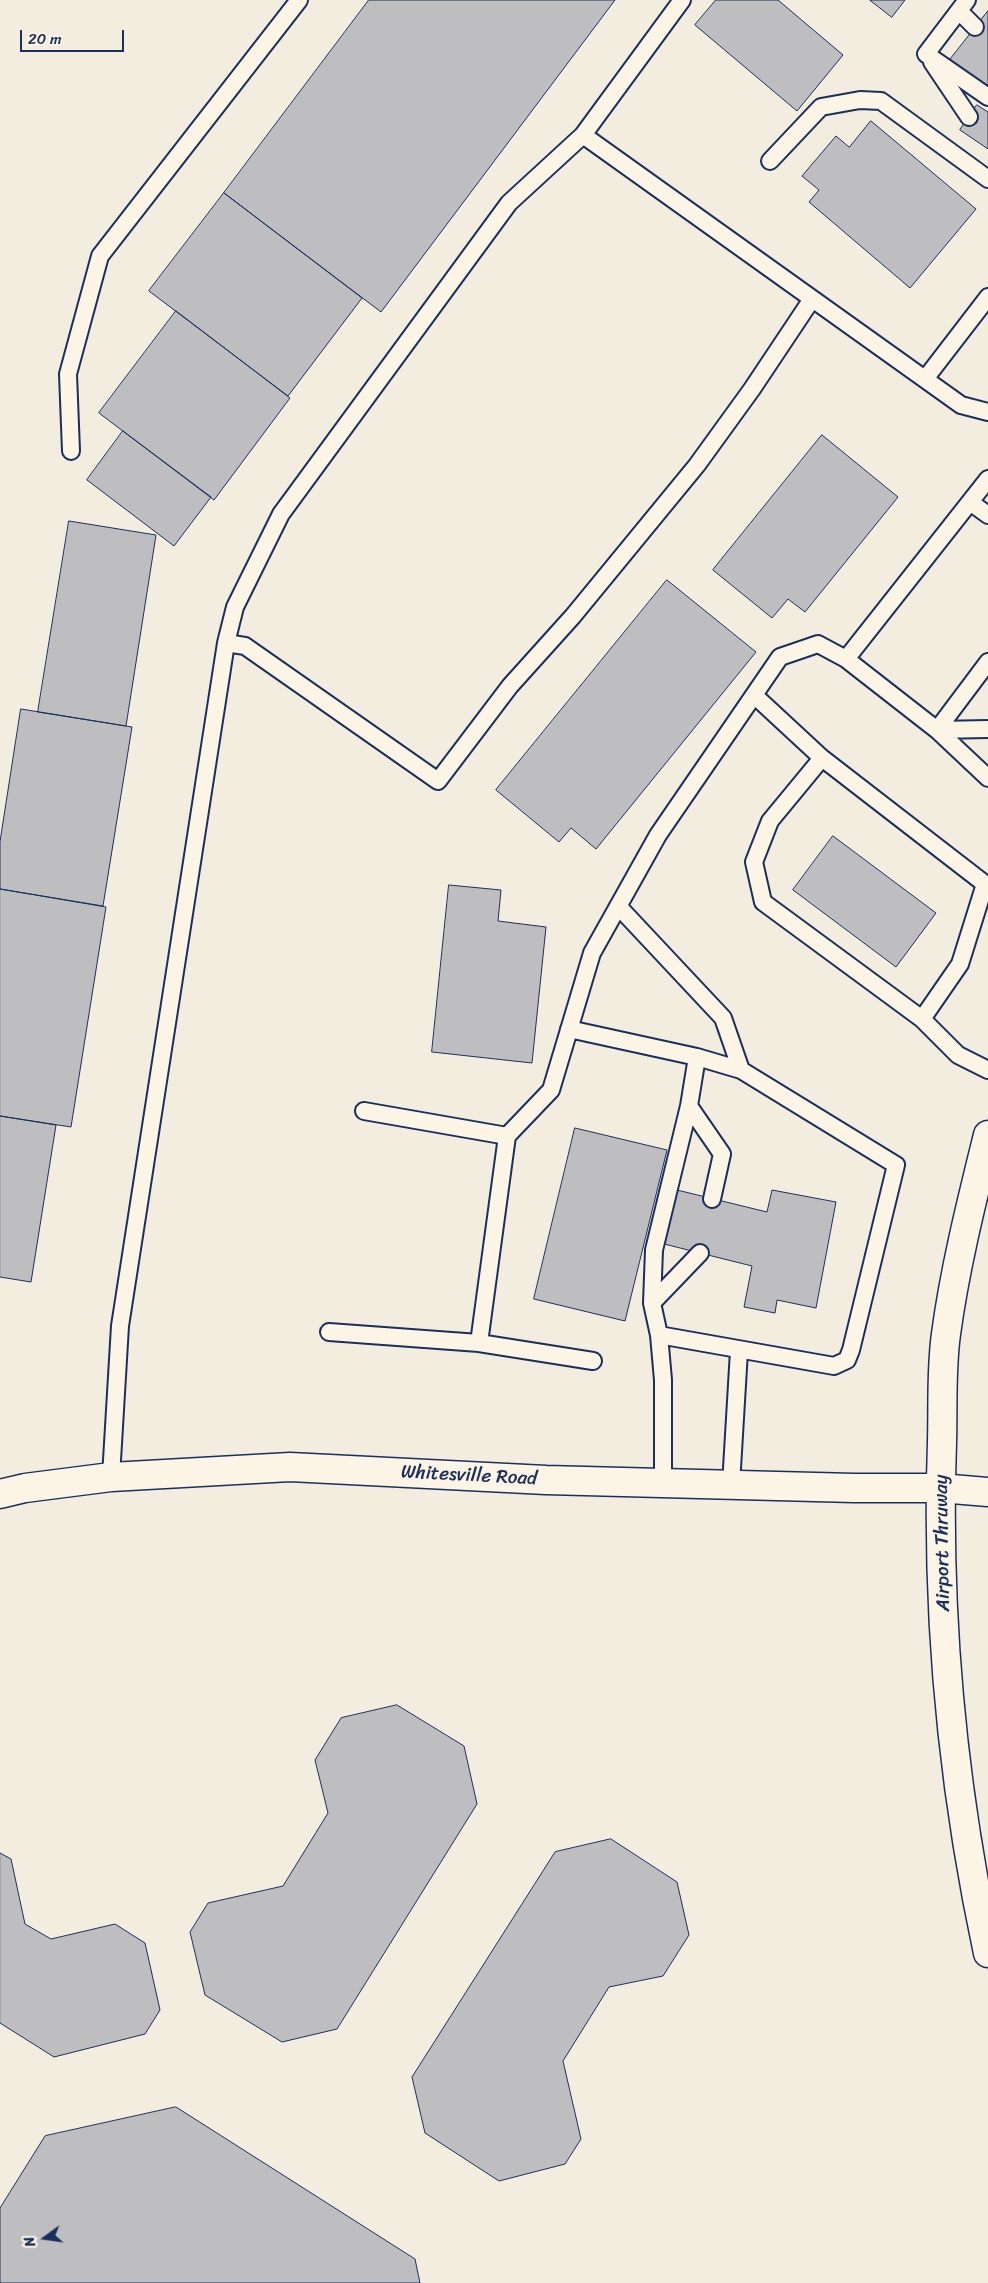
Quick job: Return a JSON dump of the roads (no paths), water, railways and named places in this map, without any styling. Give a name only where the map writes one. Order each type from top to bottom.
[{"type":"main road","name":"Airport Thruway","points":[[988,1135],[969,1214],[946,1335],[940,1488],[948,1706],[963,1821],[988,1953]]},
{"type":"main road","name":"Whitesville Road","points":[[0,1494],[26,1488],[110,1477],[290,1467],[546,1480],[940,1488],[988,1492]]},
{"type":"lane","points":[[71,451],[68,374],[100,256],[299,0]]},
{"type":"lane","points":[[110,1477],[120,1326],[226,643],[235,607],[281,514],[508,203],[583,135],[682,0]]},
{"type":"lane","points":[[926,54],[963,6],[976,27]]},
{"type":"lane","points":[[926,54],[988,97]]},
{"type":"lane","points":[[926,54],[969,117]]},
{"type":"lane","points":[[770,161],[821,107],[860,100],[881,101],[988,179]]},
{"type":"lane","points":[[583,135],[961,406],[988,412]]},
{"type":"lane","points":[[925,379],[988,297]]},
{"type":"lane","points":[[226,643],[245,646],[438,781],[510,686],[579,609],[697,465],[752,389],[812,299]]},
{"type":"lane","points":[[846,659],[988,479]]},
{"type":"lane","points":[[970,502],[988,515]]},
{"type":"lane","points":[[479,1343],[507,1136],[551,1090],[592,953],[658,835],[780,657],[818,644],[846,659],[937,730],[988,778]]},
{"type":"lane","points":[[937,730],[988,662]]},
{"type":"lane","points":[[754,695],[822,758],[986,886],[960,964],[922,1019]]},
{"type":"lane","points":[[937,730],[988,729]]},
{"type":"lane","points":[[822,758],[770,821],[754,862],[763,902],[922,1019],[958,1055],[988,1070]]},
{"type":"lane","points":[[618,906],[723,1018],[741,1070]]},
{"type":"lane","points":[[569,1030],[696,1057],[741,1070],[896,1165],[851,1350],[846,1360],[834,1366],[659,1335]]},
{"type":"lane","points":[[663,1483],[663,1380],[659,1335],[652,1303],[654,1250],[689,1106],[696,1057]]},
{"type":"lane","points":[[689,1106],[722,1154],[712,1199]]},
{"type":"lane","points":[[364,1111],[507,1136]]},
{"type":"lane","points":[[652,1303],[700,1253]]},
{"type":"lane","points":[[329,1332],[479,1343],[593,1361]]},
{"type":"lane","points":[[731,1485],[738,1350]]}]
